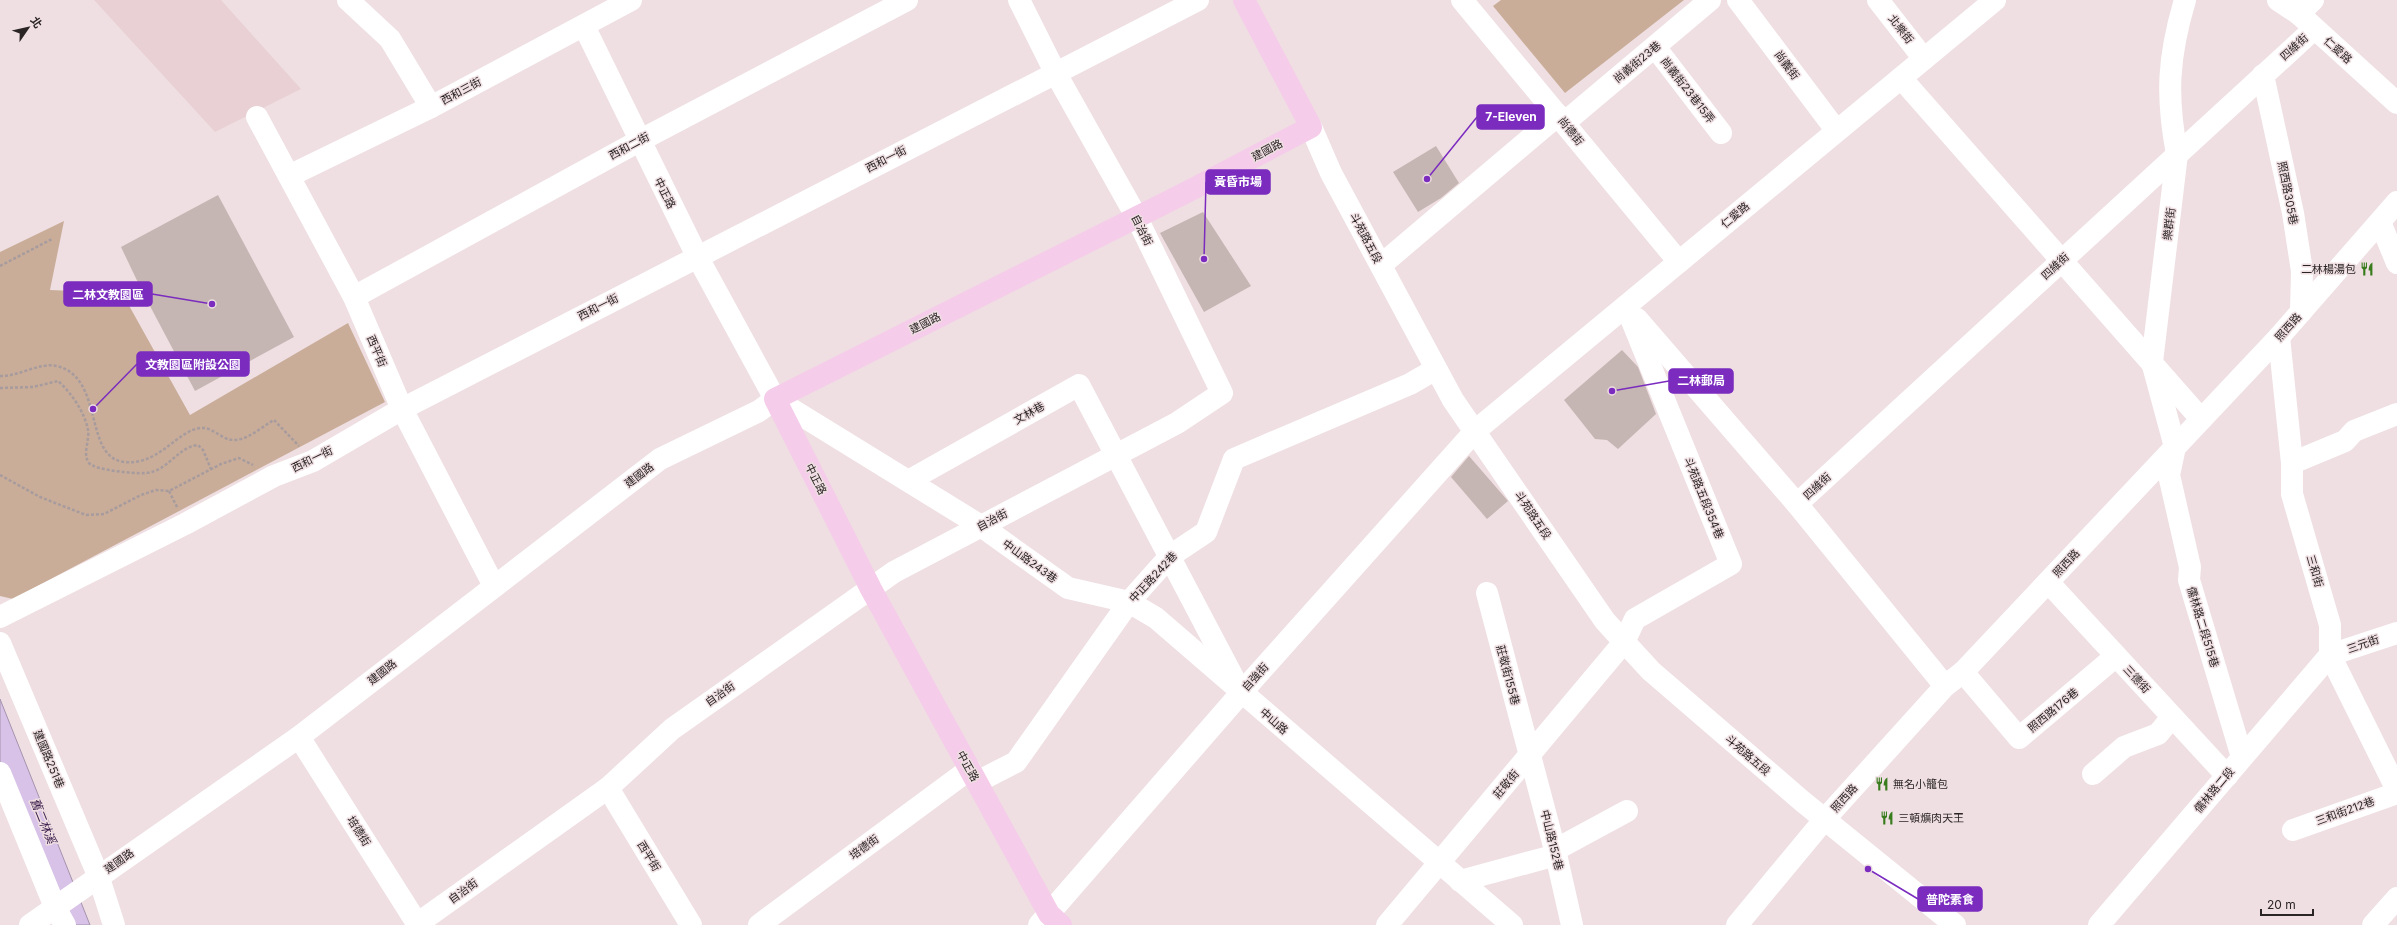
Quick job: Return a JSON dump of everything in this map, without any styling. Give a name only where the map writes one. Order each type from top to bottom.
[{"type":"main road","name":"斗苑路五段","points":[[1244,0],[1311,127]]},
{"type":"main road","name":"建國路","points":[[775,398],[1136,216],[1189,191],[1311,127]]},
{"type":"main road","name":"中正路","points":[[775,398],[872,589],[1050,921]]},
{"type":"street","points":[[348,0],[390,39],[431,107]]},
{"type":"street","name":"西和三街","points":[[289,176],[431,107],[631,0]]},
{"type":"street","name":"西和二街","points":[[354,297],[639,141],[907,0]]},
{"type":"street","name":"自治街","points":[[418,924],[608,788],[672,729],[894,572],[1177,423],[1222,393],[1136,216],[1056,72],[1019,0]]},
{"type":"street","name":"西和一街","points":[[0,617],[185,524],[274,476],[313,461],[402,409],[697,256],[1198,0]]},
{"type":"street","name":"尚義街23巷","points":[[1381,265],[1561,119],[1655,47],[1710,0]]},
{"type":"street","name":"尚義街","points":[[1738,0],[1836,130]]},
{"type":"street","name":"北樂街","points":[[1878,0],[1924,59]]},
{"type":"street","name":"仁愛路","points":[[1475,431],[1836,130],[1995,0]]},
{"type":"street","name":"樂群街","points":[[2175,448],[2152,362],[2177,154],[2172,128],[2169,80],[2175,32],[2185,0]]},
{"type":"street","name":"仁愛路","points":[[2278,0],[2308,14],[2397,103]]},
{"type":"street","name":"尚德街","points":[[1469,2],[1561,119],[1679,262]]},
{"type":"street","name":"四維街","points":[[1797,504],[2263,75],[2308,14]]},
{"type":"street","name":"中正路","points":[[584,26],[639,141],[697,256],[775,398]]},
{"type":"street","name":"尚義街23巷15弄","points":[[1655,47],[1721,133]]},
{"type":"street","name":"照西路305巷","points":[[2263,75],[2294,213],[2302,271],[2301,312]]},
{"type":"street","points":[[1901,78],[2201,419]]},
{"type":"street","name":"西平街","points":[[257,117],[354,297],[402,409],[494,586]]},
{"type":"street","name":"斗苑路五段","points":[[1311,127],[1331,173],[1453,400],[1605,621],[1651,671],[1824,820],[1955,925]]},
{"type":"street","name":"照西路","points":[[1737,925],[1824,820],[1945,686],[1963,672],[2279,337],[2397,202]]},
{"type":"street","points":[[2380,222],[2397,263]]},
{"type":"street","points":[[1626,306],[1797,504],[1945,686]]},
{"type":"street","name":"斗苑路五段354巷","points":[[1624,642],[1635,619],[1731,564],[1626,306]]},
{"type":"street","name":"三和街","points":[[2279,337],[2292,463],[2292,494],[2330,625],[2330,655],[2397,792]]},
{"type":"street","name":"中正路242巷","points":[[973,776],[1016,762],[1129,602],[1170,556],[1206,532],[1234,459],[1410,384],[1436,369]]},
{"type":"street","name":"文林巷","points":[[910,480],[1079,385],[1117,454]]},
{"type":"street","name":"中山路243巷","points":[[775,398],[910,480],[981,526],[1068,588],[1129,602],[1156,618],[1241,693]]},
{"type":"street","name":"建國路","points":[[30,925],[60,916],[98,875],[299,737],[660,459],[759,411],[775,398]]},
{"type":"street","points":[[2292,463],[2345,441],[2354,431],[2397,414]]},
{"type":"street","name":"自強街","points":[[1050,921],[1241,693],[1475,431]]},
{"type":"street","name":"儒林路二段515巷","points":[[2175,448],[2169,475],[2190,567],[2189,580],[2242,757]]},
{"type":"street","name":"中山路","points":[[1117,454],[1241,693],[1512,925]]},
{"type":"street","name":"三德街","points":[[2048,582],[2226,776]]},
{"type":"street","name":"莊敬街155巷","points":[[1487,593],[1530,756]]},
{"type":"street","name":"三元街","points":[[2330,655],[2397,633]]},
{"type":"street","name":"莊敬街","points":[[1387,925],[1624,642]]},
{"type":"street","name":"建國路251巷","points":[[0,643],[98,875],[114,925]]},
{"type":"street","name":"儒林路二段","points":[[2099,925],[2330,655]]},
{"type":"street","name":"照西路176巷","points":[[1963,672],[2019,738],[2116,656]]},
{"type":"street","points":[[2093,774],[2124,747],[2158,734],[2172,717]]},
{"type":"street","name":"培德街","points":[[299,737],[418,924]]},
{"type":"street","name":"中山路152巷","points":[[1530,756],[1555,850],[1572,925]]},
{"type":"street","points":[[0,773],[60,916]]},
{"type":"street","name":"培德街","points":[[759,925],[973,776]]},
{"type":"street","name":"西平街","points":[[608,788],[691,925]]},
{"type":"street","name":"三和街212巷","points":[[2293,830],[2397,792]]},
{"type":"street","points":[[1460,881],[1549,857],[1555,850],[1627,811]]},
{"type":"street","points":[[2373,925],[2397,898]]},
{"type":"path","points":[[0,266],[52,239]]},
{"type":"path","points":[[0,376],[55,366],[66,370],[74,376],[88,395],[99,440],[114,459],[124,462],[135,462],[154,456],[190,431],[200,428],[211,430],[234,442],[241,440],[274,420],[313,461]]},
{"type":"path","points":[[0,388],[33,387],[58,381],[64,387],[86,420],[89,432],[86,457],[89,463],[97,468],[147,473],[162,468],[189,446],[198,445],[203,450],[212,469]]},
{"type":"path","points":[[0,475],[40,496],[86,515],[104,514],[141,495],[156,490],[169,491],[212,469],[239,458],[274,476]]},
{"type":"shaded area","points":[[94,0],[221,0],[301,89],[215,132]]},
{"type":"shaded area","points":[[1501,0],[1684,0],[1565,93],[1493,6]]},
{"type":"shaded area","points":[[64,221],[50,290],[122,293],[190,415],[348,323],[385,402],[13,599],[0,596],[0,252]]},
{"type":"water","name":"舊二林溪","points":[[0,699],[90,925],[72,925],[0,765]]},
{"type":"building","points":[[1436,146],[1459,183],[1441,198],[1418,212],[1393,172]]},
{"type":"building","points":[[218,195],[294,337],[195,391],[142,291],[121,247]]},
{"type":"building","points":[[1203,212],[1251,286],[1204,312],[1160,233]]},
{"type":"building","points":[[1622,350],[1638,367],[1656,414],[1618,449],[1607,440],[1595,439],[1564,400]]},
{"type":"building","points":[[1469,456],[1508,501],[1487,519],[1451,477]]},
{"type":"place","name":"7-Eleven","points":[[1427,179]]},
{"type":"place","name":"黃昏市場","points":[[1204,259]]},
{"type":"place","name":"二林楊湯包","points":[[2367,269]]},
{"type":"place","name":"二林文教園區","points":[[212,304]]},
{"type":"place","name":"二林郵局","points":[[1612,391]]},
{"type":"place","name":"文教園區附設公園","points":[[93,409]]},
{"type":"place","name":"無名小籠包","points":[[1882,784]]},
{"type":"place","name":"三頓爌肉天王","points":[[1887,818]]},
{"type":"place","name":"普陀素食","points":[[1868,869]]}]
